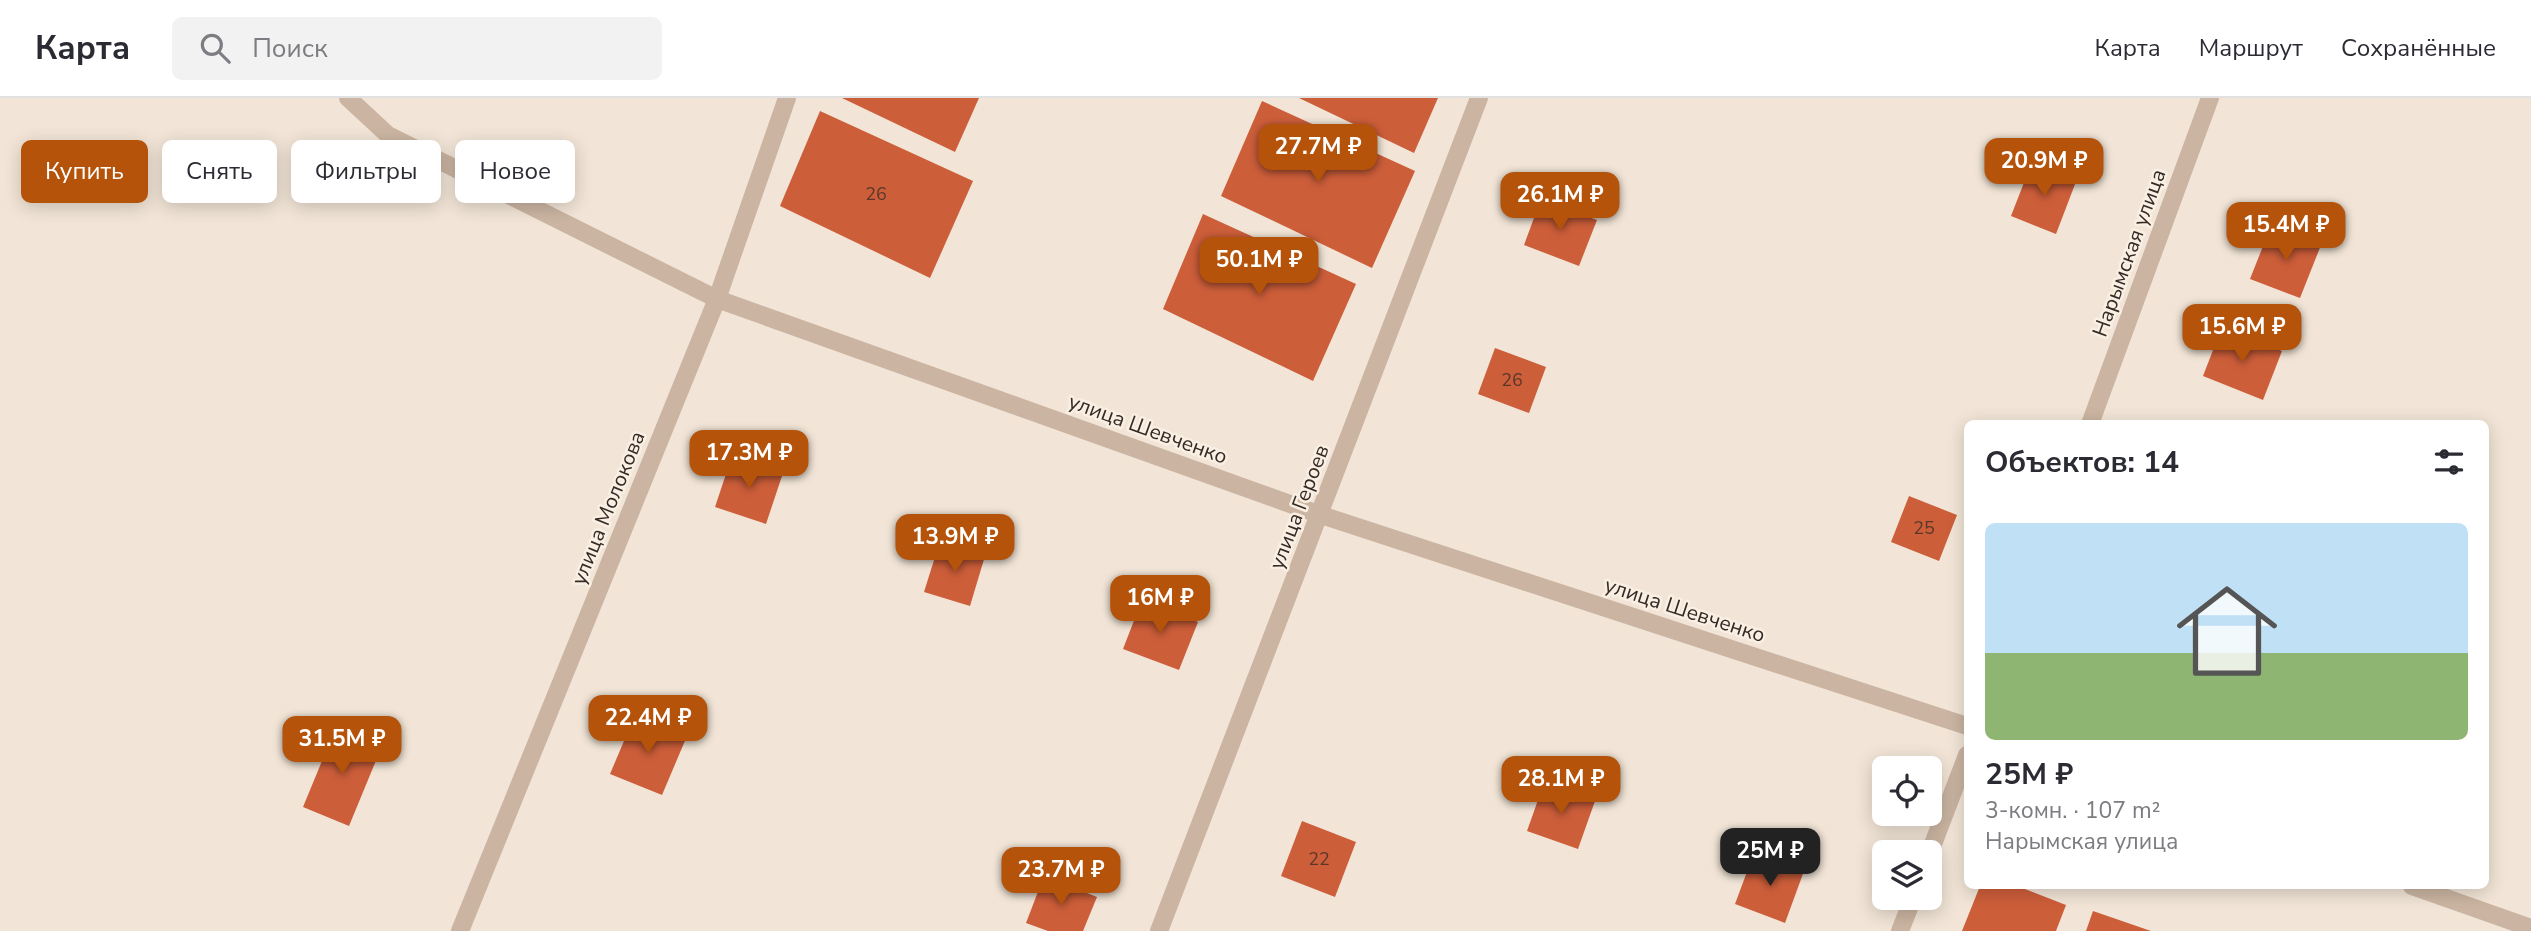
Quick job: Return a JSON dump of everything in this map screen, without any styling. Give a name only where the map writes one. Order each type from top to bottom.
[{"type":"street","name":"улица Шевченко","points":[[348,98],[388,135],[718,299],[1321,515],[1964,725]]},
{"type":"street","name":"улица Молокова","points":[[460,931],[718,299],[787,98]]},
{"type":"street","name":"улица Героев","points":[[1159,931],[1479,98]]},
{"type":"street","name":"Нарымская улица","points":[[2091,420],[2210,98]]},
{"type":"street","points":[[1935,840],[1964,763]]},
{"type":"street","points":[[2420,889],[2531,928]]},
{"type":"street","points":[[1900,931],[1908,910]]},
{"type":"building","points":[[842,98],[979,98],[955,152]]},
{"type":"building","points":[[1299,98],[1438,98],[1414,153]]},
{"type":"building","points":[[1262,101],[1415,171],[1372,268],[1221,196]]},
{"type":"building","points":[[820,111],[973,181],[930,278],[780,206]]},
{"type":"building","points":[[2032,162],[2077,179],[2056,234],[2011,216]]},
{"type":"building","points":[[1541,199],[1597,220],[1579,266],[1524,245]]},
{"type":"building","points":[[1203,214],[1356,284],[1313,381],[1163,309]]},
{"type":"building","points":[[2271,226],[2321,245],[2300,298],[2250,279]]},
{"type":"building","points":[[2222,327],[2282,351],[2263,400],[2203,376]]},
{"type":"building","points":[[1495,348],[1546,367],[1529,413],[1478,394]]},
{"type":"building","points":[[732,456],[783,473],[766,524],[715,507]]},
{"type":"building","points":[[1909,496],[1957,515],[1939,561],[1891,542]]},
{"type":"building","points":[[940,541],[985,556],[970,606],[924,592]]},
{"type":"building","points":[[1142,600],[1198,622],[1179,670],[1123,649]]},
{"type":"building","points":[[635,715],[687,736],[662,795],[610,774]]},
{"type":"building","points":[[336,727],[382,746],[349,826],[303,807]]},
{"type":"building","points":[[1544,783],[1595,801],[1578,849],[1527,831]]},
{"type":"building","points":[[1302,821],[1356,842],[1335,897],[1281,876]]},
{"type":"building","points":[[1754,853],[1804,871],[1785,923],[1735,904]]},
{"type":"building","points":[[1044,876],[1097,897],[1083,931],[1048,931],[1026,923]]},
{"type":"building","points":[[1979,889],[2025,889],[2066,905],[2056,931],[1962,931]]},
{"type":"building","points":[[2093,911],[2151,931],[2086,931]]}]
